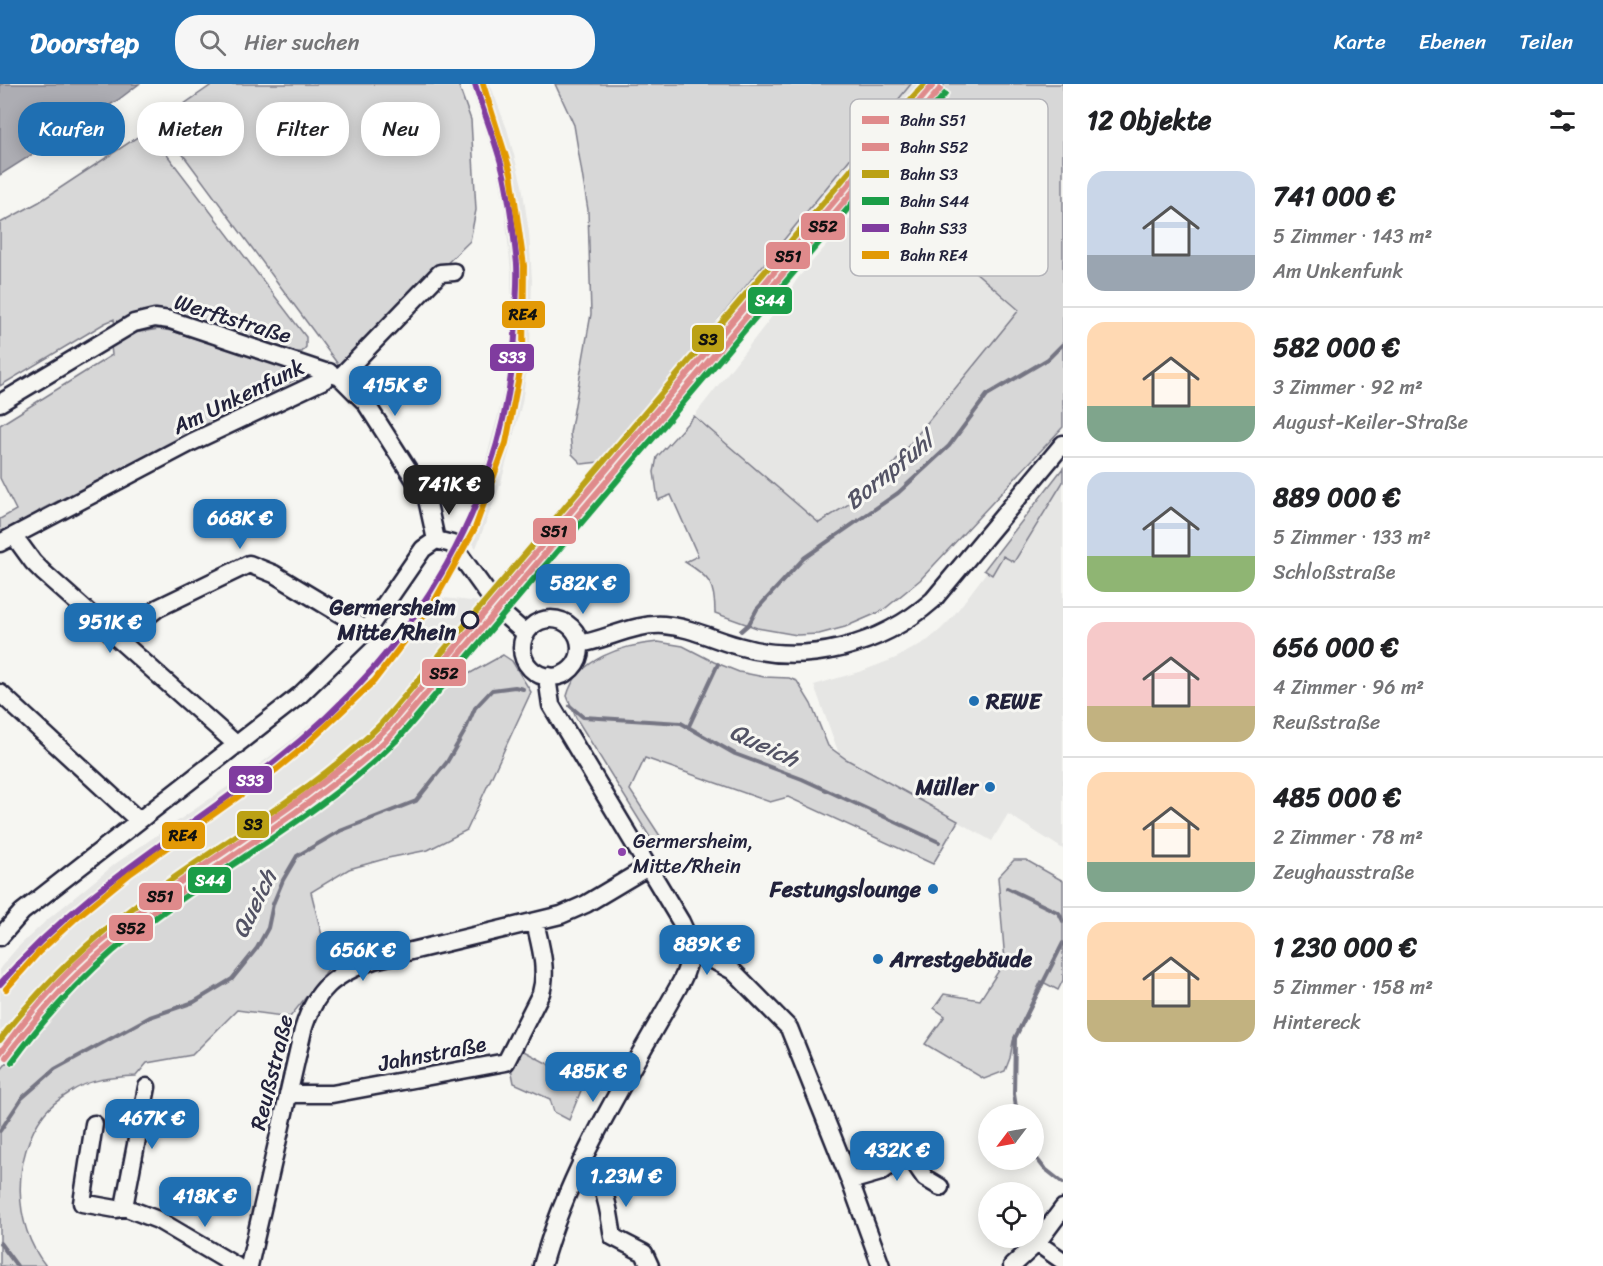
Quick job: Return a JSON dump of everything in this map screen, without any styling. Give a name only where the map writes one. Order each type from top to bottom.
[{"type":"street","points":[[335,374],[440,273],[454,272]]},
{"type":"street","name":"Werftstraße","points":[[0,403],[134,323],[156,318],[170,320],[335,374]]},
{"type":"street","name":"Am Unkenfunk","points":[[237,745],[7,539],[192,442],[335,374],[365,402],[427,499],[436,540]]},
{"type":"street","points":[[580,644],[644,626],[660,625],[682,626],[739,646],[778,654],[817,653],[860,642],[902,624],[933,600],[1063,444]]},
{"type":"street","points":[[0,937],[22,912],[300,695],[367,630],[423,549],[436,540],[452,544],[501,612],[526,634]]},
{"type":"street","points":[[122,641],[140,622],[158,608],[249,564],[274,574],[367,630]]},
{"type":"street","points":[[542,1266],[551,1233],[581,1162],[686,973],[690,954],[690,942],[686,931],[555,714],[551,705],[549,684],[526,661],[523,643],[526,634],[539,622],[556,619],[572,628],[580,644],[577,661],[572,668],[549,684]]},
{"type":"street","points":[[0,693],[138,820]]},
{"type":"street","name":"Reußstraße","points":[[249,1266],[309,1011],[331,980],[349,969],[374,960],[572,911],[648,867]]},
{"type":"street","name":"Jahnstraße","points":[[288,1094],[332,1094],[506,1062],[544,983],[543,962],[535,922]]},
{"type":"street","points":[[690,954],[711,959],[733,971],[789,1028],[881,1266]]},
{"type":"street","points":[[124,1207],[147,1087]]},
{"type":"street","points":[[94,1124],[82,1203],[116,1209],[124,1207],[158,1220],[236,1266]]},
{"type":"street","points":[[850,1181],[881,1172],[908,1153],[925,1178],[940,1187]]},
{"type":"street","points":[[581,1162],[593,1172],[603,1186],[613,1237],[644,1253],[650,1266]]},
{"type":"street","points":[[1044,1234],[1063,1208]]},
{"type":"street","points":[[1012,1266],[1032,1248]]},
{"type":"street","points":[[1044,1248],[1063,1261]]},
{"type":"shaded area","points":[[0,84],[139,84],[115,102],[18,102],[18,156],[30,156],[0,175]]},
{"type":"shaded area","points":[[213,84],[458,84],[471,120],[476,210],[470,241],[340,367],[184,156],[244,156],[244,102],[187,102]]},
{"type":"shaded area","points":[[469,84],[490,84],[507,129],[522,185],[529,233],[532,280],[530,346],[522,403],[501,483],[476,548],[462,528],[481,478],[506,377],[511,343],[511,272],[504,202],[496,162]]},
{"type":"shaded area","points":[[555,84],[911,84],[899,99],[850,99],[850,159],[680,367],[599,462],[582,464],[572,454],[570,433],[591,314],[588,210],[574,125]]},
{"type":"shaded area","points":[[911,84],[945,84],[932,99],[899,99]]},
{"type":"shaded area","points":[[945,84],[1063,84],[1063,427],[920,580],[882,611],[845,627],[819,634],[797,635],[757,628],[715,613],[714,595],[709,582],[700,572],[685,562],[698,556],[671,495],[658,500],[654,472],[657,457],[694,416],[819,523],[874,488],[1019,310],[980,276],[1048,276],[1048,99],[932,99]]},
{"type":"shaded area","points":[[137,137],[137,156],[168,156],[306,337],[306,347],[302,352],[170,313],[115,327],[114,319],[0,386],[0,223],[39,202],[109,156],[125,156],[125,145]]},
{"type":"shaded area","points":[[850,159],[850,194],[692,377],[696,382],[545,563],[422,699],[354,765],[297,808],[171,893],[130,924],[63,984],[36,1012],[0,1061],[0,968],[17,948],[115,864],[252,770],[325,712],[356,683],[389,644],[426,592],[435,597],[480,602],[680,367]]},
{"type":"shaded area","points":[[850,218],[850,276],[980,276],[1019,310],[874,488],[819,523],[694,416],[777,310],[798,278]]},
{"type":"shaded area","points":[[159,329],[172,331],[307,374],[310,381],[300,385],[296,379],[40,510],[28,521],[0,538],[0,519],[16,510],[0,478],[0,425],[112,355],[111,346],[134,333]]},
{"type":"shaded area","points":[[1063,468],[1063,482],[1014,562],[1003,556],[992,575],[984,570]]},
{"type":"shaded area","points":[[1063,471],[1063,849],[1008,814],[992,841],[846,759],[839,754],[814,685],[896,658],[928,640],[940,630],[951,619]]},
{"type":"shaded area","points":[[658,642],[683,646],[739,672],[797,681],[811,704],[828,746],[846,759],[958,821],[933,864],[788,797],[770,802],[645,758],[630,790],[664,842],[656,847],[576,718],[567,696],[572,683],[591,663],[617,650]]},
{"type":"shaded area","points":[[503,655],[512,661],[531,692],[467,830],[428,850],[349,869],[311,892],[330,967],[290,1017],[237,1010],[192,1055],[147,1063],[136,1076],[92,1082],[76,1088],[49,1108],[34,1131],[26,1150],[20,1190],[27,1231],[46,1266],[0,1266],[0,1071],[70,988],[122,934],[170,895],[298,810],[358,763],[427,697]]},
{"type":"shaded area","points":[[1014,860],[1026,860],[1063,881],[1063,980],[1058,990],[1041,981],[1013,1041],[1005,1071],[984,1079],[925,1044],[945,1016],[934,1008],[944,994],[980,1000],[1005,961],[998,877]]},
{"type":"shaded area","points":[[520,1049],[584,1083],[569,1120],[554,1112],[550,1099],[514,1083],[511,1068]]},
{"type":"waterway","name":"Bornpfuhl","points":[[741,631],[749,624],[757,609],[804,558],[898,493],[949,446],[987,395],[1048,359],[1063,344]]},
{"type":"waterway","name":"Bornpfuhl","points":[[689,726],[718,664]]},
{"type":"waterway","name":"Queich","points":[[0,1131],[22,1098],[55,1069],[150,1017],[194,1002],[232,979],[257,948],[268,928],[273,904],[297,856],[340,831],[416,801],[447,762],[475,708],[492,690],[515,687],[523,689]]},
{"type":"waterway","name":"Queich","points":[[570,706],[583,717],[681,723],[735,754],[802,779],[939,842]]},
{"type":"waterway","name":"Queich","points":[[1007,888],[1059,913],[1063,921]]},
{"type":"waterway","name":"Queich","points":[[1016,1104],[1015,1038],[1063,943]]},
{"type":"waterway","name":"Queich","points":[[1044,1168],[1063,1183]]},
{"type":"waterway","name":"Queich","points":[[0,1243],[17,1266]]},
{"type":"rail line","name":"S33","points":[[0,984],[63,920],[97,892],[274,762],[325,719],[371,671],[411,620],[446,565],[475,507],[496,445],[510,381],[516,314],[517,264],[508,196],[498,152],[475,84]]},
{"type":"rail line","name":"RE4","points":[[6,989],[39,952],[76,918],[131,873],[277,769],[374,681],[431,607],[475,528],[506,443],[523,356],[524,266],[511,173],[483,84]]},
{"type":"rail line","name":"S3","points":[[911,99],[924,84]]},
{"type":"rail line","name":"S51","points":[[921,99],[934,84]]},
{"type":"rail line","name":"S52","points":[[932,99],[940,89]]},
{"type":"rail line","name":"S44","points":[[941,99],[945,94]]},
{"type":"rail line","name":"S3","points":[[0,1040],[48,984],[101,934],[169,881],[326,773],[382,723],[850,171]]},
{"type":"rail line","name":"S51","points":[[0,1053],[49,993],[105,939],[179,883],[306,795],[358,755],[387,728],[850,183]]},
{"type":"rail line","name":"S52","points":[[6,1057],[55,997],[111,944],[159,907],[308,803],[362,761],[392,734],[850,195]]},
{"type":"rail line","name":"S44","points":[[12,1062],[59,1004],[113,951],[184,898],[331,797],[398,739],[850,206]]},
{"type":"place","name":"Germersheim Mitte/Rhein","points":[[470,620]]},
{"type":"place","name":"REWE","points":[[974,701]]},
{"type":"place","name":"Müller","points":[[990,787]]},
{"type":"place","name":"Germersheim, Mitte/Rhein","points":[[622,852]]},
{"type":"place","name":"Festungslounge","points":[[933,889]]},
{"type":"place","name":"Arrestgebäude","points":[[878,959]]}]
